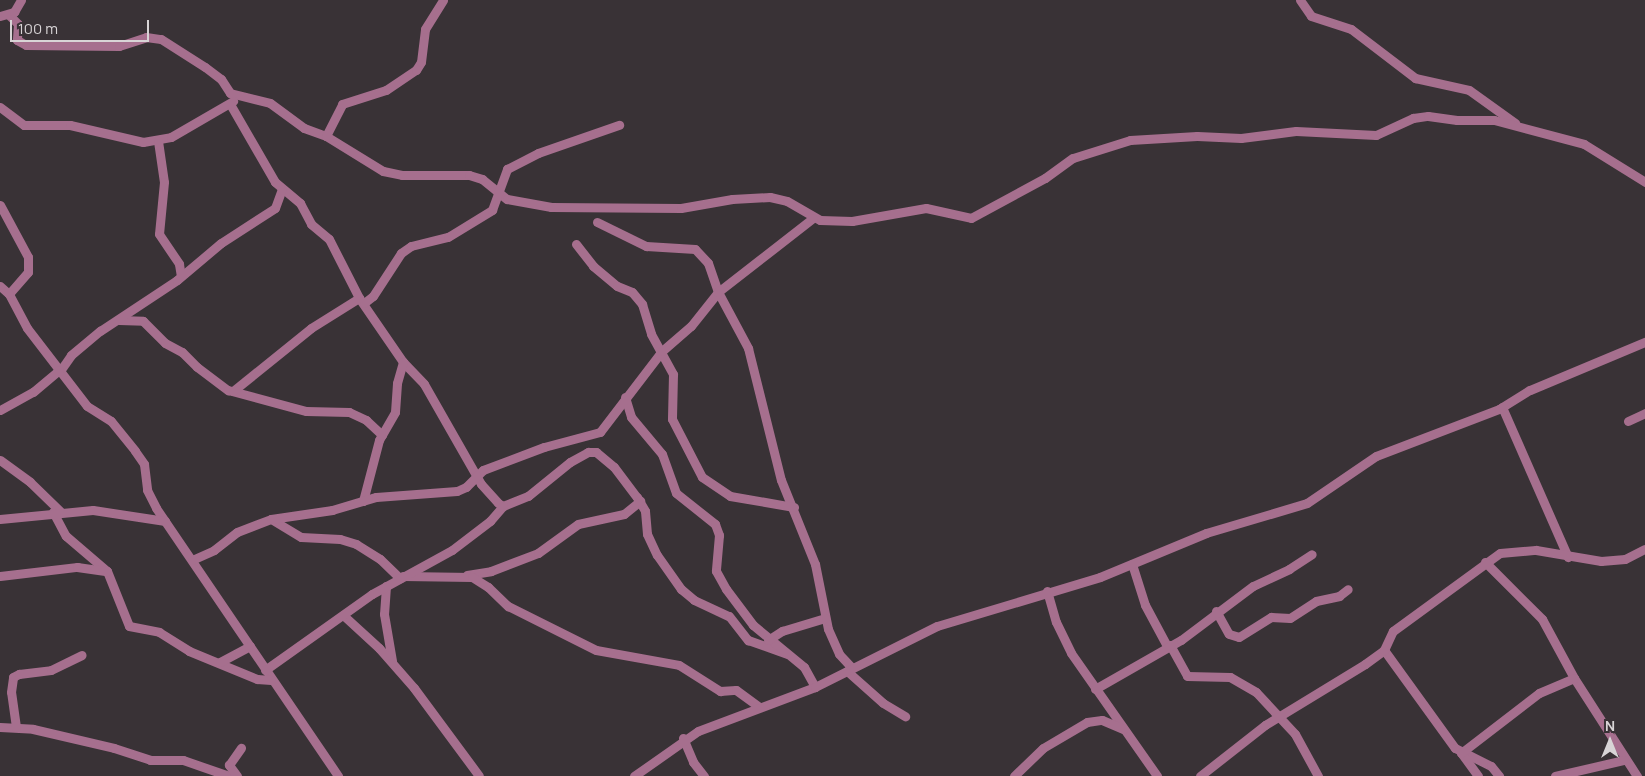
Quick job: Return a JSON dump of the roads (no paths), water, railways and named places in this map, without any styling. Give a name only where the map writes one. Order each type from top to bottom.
[{"type":"street","points":[[5,15],[17,10],[21,0]]},
{"type":"street","points":[[326,136],[342,104],[386,90],[416,70],[421,62],[425,29],[443,0]]},
{"type":"street","points":[[1300,0],[1311,16],[1351,28],[1415,78],[1469,90],[1519,127]]},
{"type":"street","points":[[5,15],[18,24],[17,40],[26,45],[119,46],[142,38],[159,38],[205,66],[221,79],[230,93],[270,102],[304,128],[326,136],[358,158],[391,174],[469,175],[482,179],[498,192],[514,200],[560,208],[681,208],[732,199],[770,197],[787,201],[813,218],[852,221],[926,208],[971,218],[1045,178],[1073,158],[1130,140],[1197,136],[1241,138],[1296,131],[1376,135],[1413,118],[1428,116],[1457,120],[1489,119],[1584,144],[1645,182]]},
{"type":"street","points":[[0,107],[24,125],[70,125],[132,141],[158,141],[171,138],[242,96]]},
{"type":"street","points":[[230,104],[275,182],[300,203],[312,224],[329,239],[362,301],[403,362],[424,384],[476,476],[503,506]]},
{"type":"street","points":[[233,391],[311,328],[373,296],[401,253],[411,246],[448,236],[474,223],[492,210],[508,169],[520,161],[619,125]]},
{"type":"street","points":[[158,141],[164,182],[160,234],[179,264],[181,276]]},
{"type":"street","points":[[0,410],[27,396],[60,370],[81,345],[181,276],[221,243],[275,208],[282,189]]},
{"type":"street","points":[[0,205],[30,266],[9,294]]},
{"type":"street","points":[[192,560],[214,550],[237,532],[271,519],[332,510],[363,501],[457,491],[466,488],[483,470],[544,447],[600,432],[624,397],[645,377],[662,351],[691,326],[718,292],[813,218]]},
{"type":"street","points":[[597,222],[646,246],[694,249],[708,263],[718,292],[748,348],[781,480],[794,507],[815,564],[825,618],[840,654],[850,670],[883,703],[905,716]]},
{"type":"street","points":[[576,244],[606,278],[637,297],[673,374],[670,414],[702,477],[730,496],[794,507]]},
{"type":"street","points":[[0,286],[9,294],[27,328],[87,406],[111,421],[136,451],[144,464],[151,499],[271,680],[338,776]]},
{"type":"street","points":[[119,320],[143,321],[201,371],[233,391],[306,411],[349,412],[366,420],[382,435]]},
{"type":"street","points":[[634,776],[683,738],[759,707],[815,687],[937,626],[1047,591],[1100,577],[1221,528],[1307,503],[1376,456],[1502,407],[1530,390],[1645,342]]},
{"type":"street","points":[[363,501],[382,435],[394,412],[403,362]]},
{"type":"street","points":[[624,397],[631,417],[662,454],[676,493],[715,524],[719,535],[716,564],[718,576],[745,616],[768,640],[804,667],[815,687]]},
{"type":"street","points":[[1502,407],[1568,557]]},
{"type":"street","points":[[1628,420],[1645,413]]},
{"type":"street","points":[[265,670],[386,586],[452,550],[490,521],[503,506],[528,496],[588,452],[602,455],[640,501],[645,511],[647,534],[657,555],[681,590],[694,600],[729,616],[748,640],[787,654]]},
{"type":"street","points":[[0,460],[30,482],[57,512],[66,536],[107,571],[129,626],[159,632],[189,651],[220,662],[257,679],[271,680]]},
{"type":"street","points":[[271,519],[301,537],[340,539],[356,544],[380,559],[401,577],[464,575],[491,571],[538,554],[578,524],[624,514],[640,501]]},
{"type":"street","points":[[0,519],[93,510],[166,521]]},
{"type":"street","points":[[1200,776],[1251,735],[1352,674],[1384,650],[1393,631],[1485,562],[1500,554],[1522,549],[1568,557],[1616,560],[1645,550]]},
{"type":"street","points":[[1095,689],[1180,640],[1216,611],[1312,554]]},
{"type":"street","points":[[1485,562],[1542,619],[1574,678],[1624,760],[1637,776]]},
{"type":"street","points":[[1132,564],[1145,605],[1187,676],[1236,679],[1256,692],[1294,734],[1318,776]]},
{"type":"street","points":[[0,576],[77,567],[107,571]]},
{"type":"street","points":[[464,575],[480,581],[508,606],[596,650],[679,665],[720,691],[736,690],[759,707]]},
{"type":"street","points":[[386,586],[384,614],[393,664]]},
{"type":"street","points":[[1216,611],[1229,634],[1239,637],[1271,617],[1290,618],[1321,599],[1339,596],[1348,590]]},
{"type":"street","points":[[1047,591],[1062,636],[1095,689],[1157,776]]},
{"type":"street","points":[[343,615],[393,664],[432,710],[480,776]]},
{"type":"street","points":[[768,640],[782,631],[825,618]]},
{"type":"street","points":[[220,662],[250,646]]},
{"type":"street","points":[[1384,650],[1478,776]]},
{"type":"street","points":[[16,727],[12,692],[13,677],[18,674],[51,670],[82,655]]},
{"type":"street","points":[[1461,753],[1539,693],[1574,678]]},
{"type":"street","points":[[1014,776],[1043,748],[1087,722],[1102,720],[1126,730]]},
{"type":"street","points":[[0,727],[16,727],[114,748],[150,760],[183,760],[229,776]]},
{"type":"street","points":[[683,738],[692,762],[704,776]]},
{"type":"street","points":[[237,776],[229,765],[241,748]]},
{"type":"street","points":[[1461,753],[1491,766],[1499,776]]},
{"type":"street","points":[[1555,776],[1624,760]]}]
